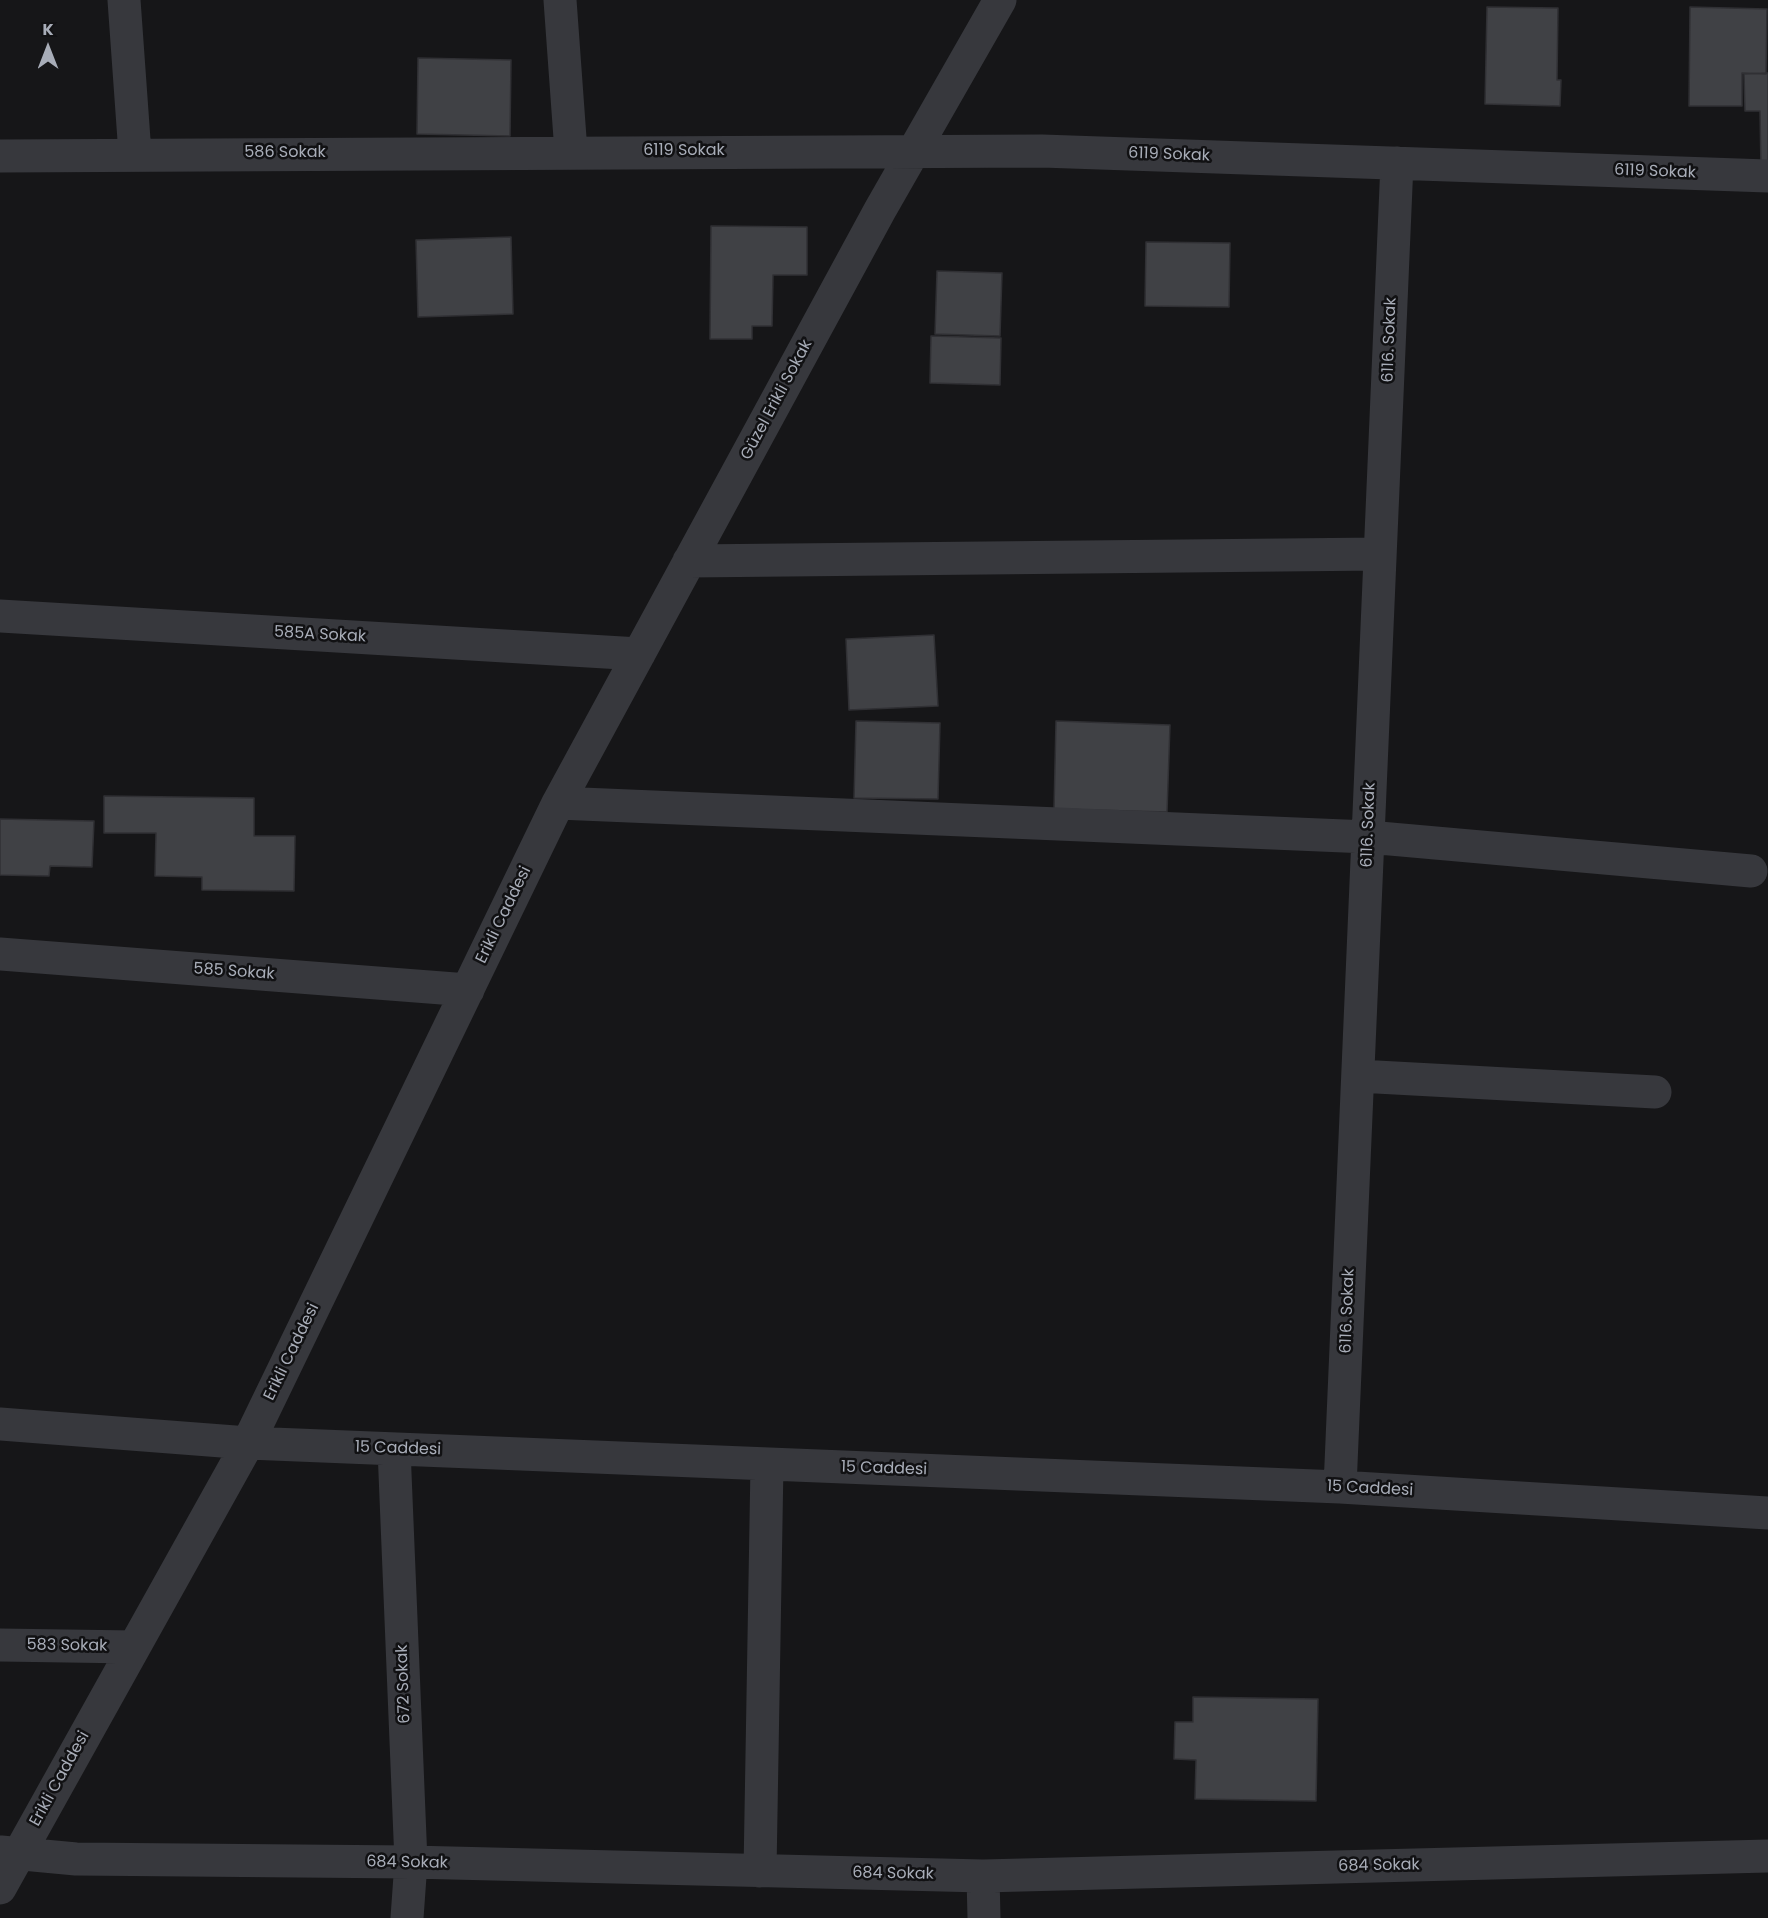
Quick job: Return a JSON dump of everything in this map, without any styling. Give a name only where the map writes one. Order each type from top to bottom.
[{"type":"street","points":[[124,0],[135,154]]},
{"type":"street","points":[[560,0],[571,152]]},
{"type":"street","name":"Güzel Erikli Sokak","points":[[558,803],[880,210],[1000,0]]},
{"type":"street","name":"6119 Sokak","points":[[571,152],[1042,151],[1768,176]]},
{"type":"street","name":"586 Sokak","points":[[0,156],[571,152]]},
{"type":"street","name":"6116. Sokak","points":[[1340,1487],[1397,163]]},
{"type":"street","points":[[689,561],[1380,554]]},
{"type":"street","name":"585A Sokak","points":[[0,616],[639,654]]},
{"type":"street","points":[[558,803],[1368,837],[1752,872]]},
{"type":"street","name":"Erikli Caddesi","points":[[0,1888],[9,1854],[134,1647],[248,1443],[558,803]]},
{"type":"street","name":"585 Sokak","points":[[0,954],[468,990]]},
{"type":"street","points":[[1358,1076],[1655,1092]]},
{"type":"street","name":"15 Caddesi","points":[[0,1424],[248,1443],[1340,1487],[1768,1513]]},
{"type":"street","name":"672 Sokak","points":[[394,1449],[411,1862],[407,1918]]},
{"type":"street","points":[[760,1871],[767,1464]]},
{"type":"street","name":"583 Sokak","points":[[0,1645],[134,1647]]},
{"type":"street","name":"684 Sokak","points":[[9,1854],[983,1876],[1768,1856]]},
{"type":"street","points":[[983,1876],[984,1918]]},
{"type":"building","points":[[1487,7],[1558,8],[1557,80],[1561,80],[1560,106],[1485,104]]},
{"type":"building","points":[[1690,7],[1767,9],[1766,74],[1742,73],[1742,106],[1689,106]]},
{"type":"building","points":[[418,58],[511,60],[510,136],[417,134]]},
{"type":"building","points":[[1768,73],[1768,170],[1761,170],[1760,111],[1745,111],[1744,74]]},
{"type":"building","points":[[711,226],[807,227],[807,275],[773,275],[772,326],[752,326],[752,339],[710,339]]},
{"type":"building","points":[[511,237],[513,314],[418,317],[416,240]]},
{"type":"building","points":[[1146,242],[1230,243],[1229,307],[1145,306]]},
{"type":"building","points":[[937,271],[1002,273],[1000,336],[935,334]]},
{"type":"building","points":[[931,336],[1001,338],[1000,385],[930,383]]},
{"type":"building","points":[[934,635],[938,706],[849,710],[846,639]]},
{"type":"building","points":[[856,721],[940,723],[938,799],[854,798]]},
{"type":"building","points":[[1056,721],[1170,725],[1167,812],[1054,809]]},
{"type":"building","points":[[104,796],[254,798],[254,836],[295,836],[294,891],[202,890],[202,877],[155,876],[156,833],[104,833]]},
{"type":"building","points":[[0,819],[94,821],[92,867],[50,866],[49,876],[0,875]]},
{"type":"building","points":[[1193,1697],[1318,1699],[1316,1801],[1195,1799],[1196,1760],[1174,1759],[1175,1722],[1193,1722]]}]
